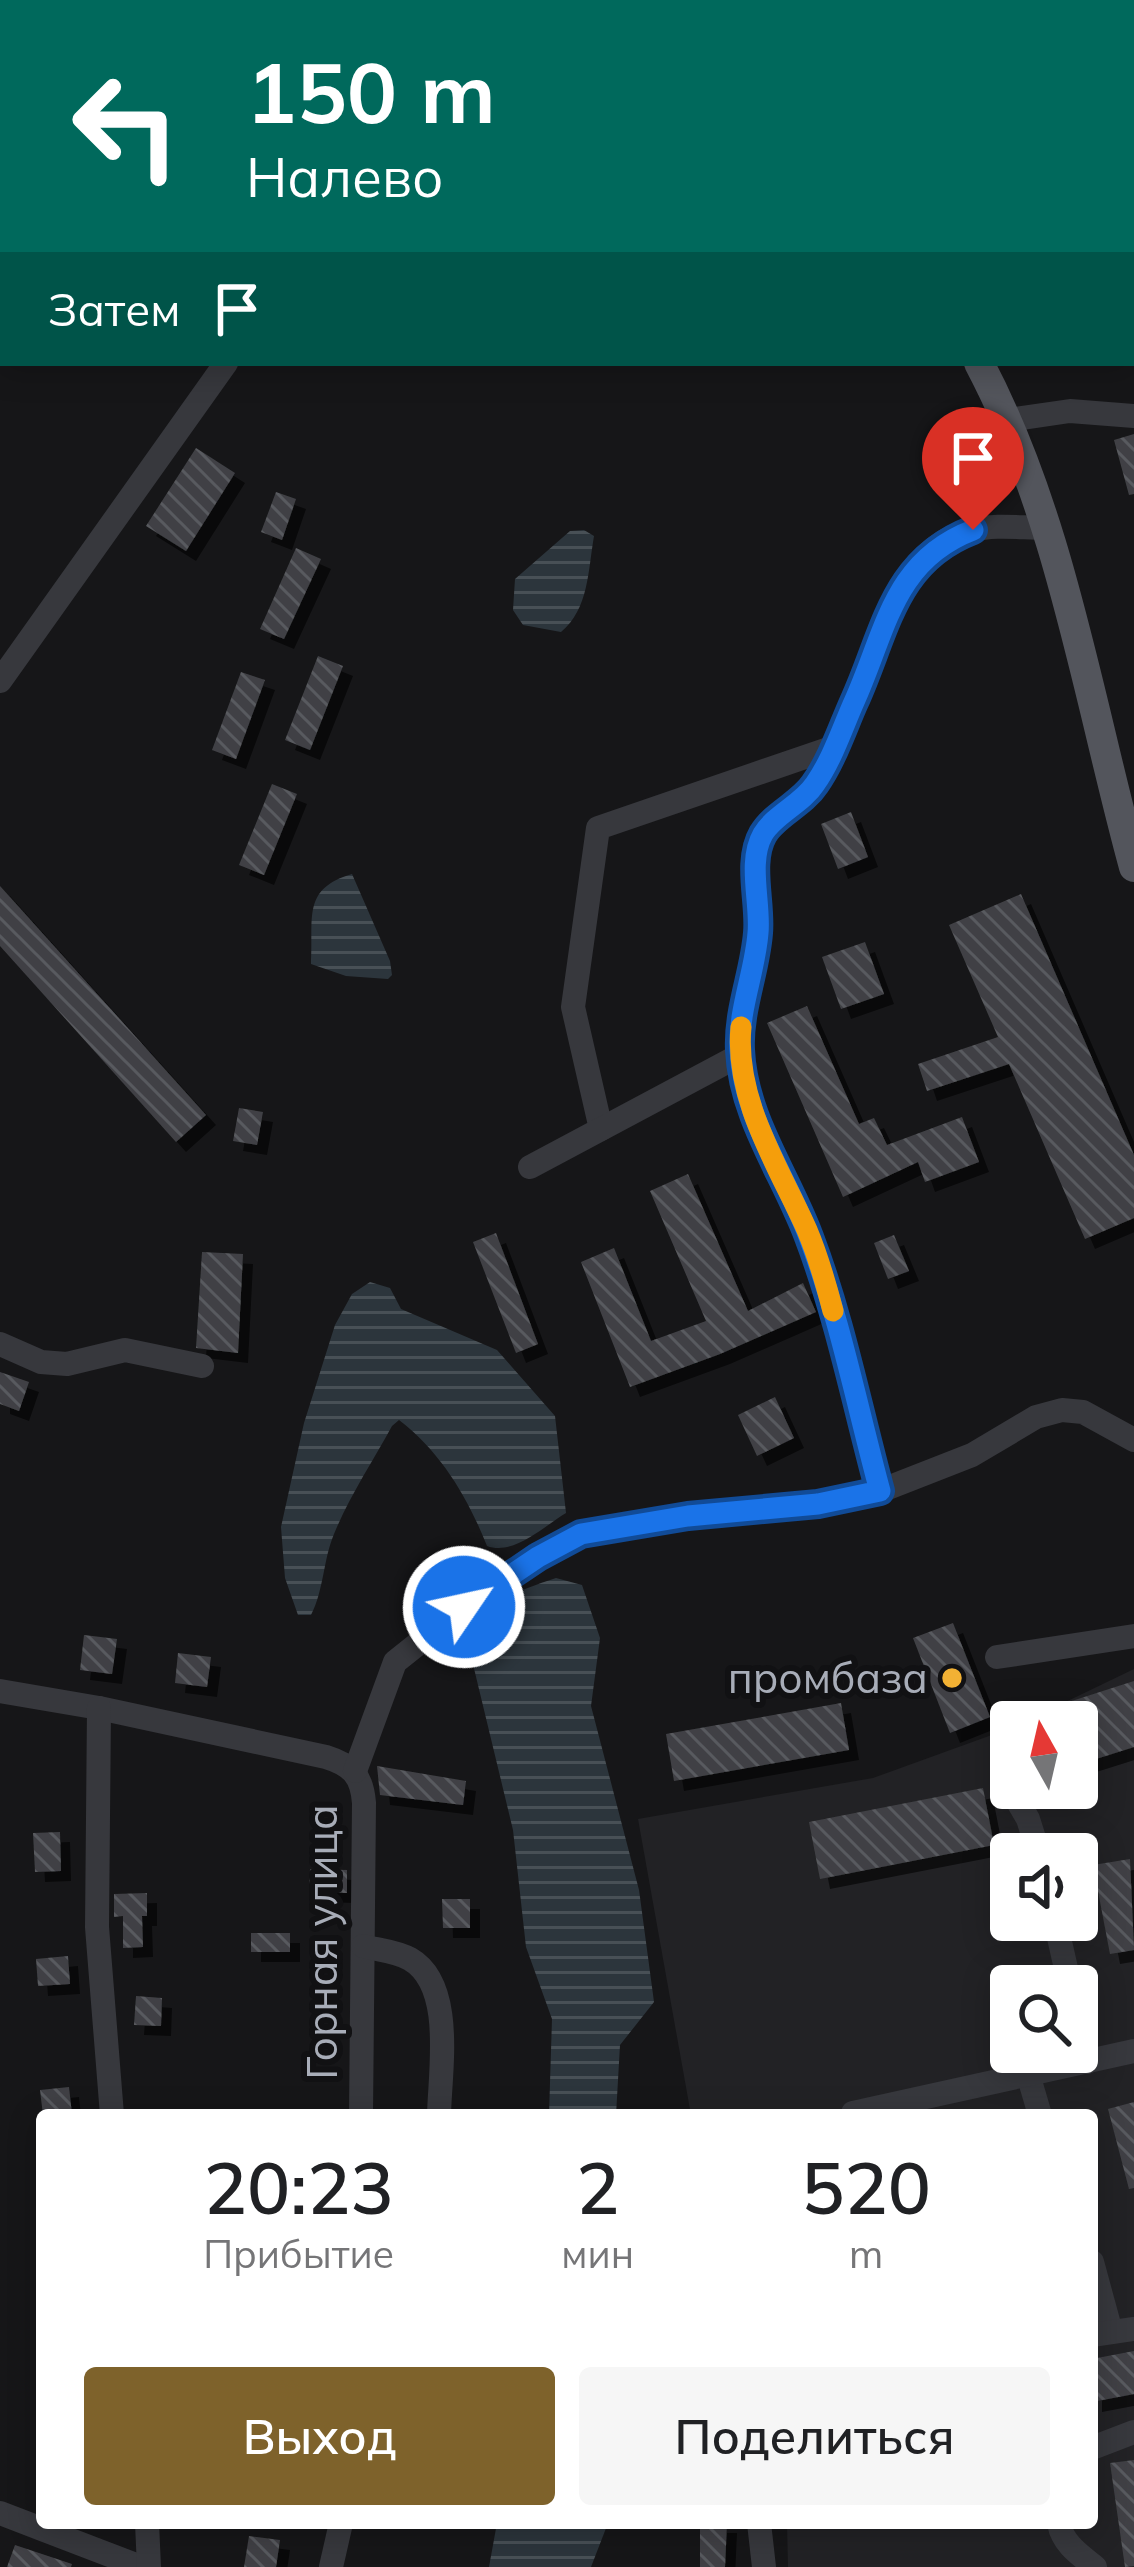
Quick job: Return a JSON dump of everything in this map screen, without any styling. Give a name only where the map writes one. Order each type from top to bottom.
[{"type":"main road","points":[[981,366],[1009,420],[1045,528],[1134,867]]},
{"type":"street","points":[[0,681],[224,366]]},
{"type":"street","points":[[1009,420],[1070,411],[1134,416]]},
{"type":"street","points":[[880,1491],[831,1303],[808,1233],[758,1125],[740,1055],[758,933],[756,856],[764,833],[816,783],[881,628],[905,582],[927,556],[948,539],[973,530],[1045,528]]},
{"type":"street","points":[[601,1129],[573,1007],[598,828],[834,747]]},
{"type":"street","points":[[530,1167],[740,1055]]},
{"type":"street","points":[[0,1343],[40,1362],[68,1364],[125,1350],[202,1366]]},
{"type":"street","points":[[0,1691],[326,1756],[355,1771],[395,1661],[464,1607],[581,1534],[620,1525],[818,1504],[880,1491],[972,1455],[1036,1418],[1061,1410],[1083,1412],[1134,1440]]},
{"type":"street","points":[[998,1657],[1134,1636]]},
{"type":"street","points":[[99,1708],[97,1927],[112,2109]]},
{"type":"street","name":"Горная улица","points":[[355,1771],[364,1803],[361,2109]]},
{"type":"street","points":[[363,1946],[403,1955],[432,1981],[440,2007],[440,2109]]},
{"type":"street","points":[[1098,2059],[1134,2051]]},
{"type":"street","points":[[871,2109],[1033,2073]]},
{"type":"street","points":[[1028,2074],[1038,2109]]},
{"type":"street","points":[[1098,2283],[1112,2332]]},
{"type":"street","points":[[1098,2446],[1134,2432]]},
{"type":"street","points":[[0,2513],[36,2526]]},
{"type":"street","points":[[43,2529],[145,2567],[147,2529]]},
{"type":"street","points":[[331,2567],[340,2529]]},
{"type":"street","points":[[760,2529],[764,2567]]},
{"type":"street","points":[[1060,2529],[1074,2550],[1095,2567]]},
{"type":"shaded area","points":[[584,530],[594,536],[586,588],[570,623],[561,632],[523,625],[513,610],[515,579],[570,531]]},
{"type":"shaded area","points":[[352,874],[390,961],[388,979],[346,976],[311,964],[317,897],[336,880]]},
{"type":"shaded area","points":[[370,1282],[390,1288],[401,1309],[497,1350],[555,1416],[566,1513],[518,1543],[487,1546],[452,1477],[399,1420],[340,1520],[311,1615],[298,1615],[285,1578],[281,1527],[304,1423],[335,1325],[352,1294]]},
{"type":"shaded area","points":[[556,1578],[582,1585],[600,1638],[591,1706],[639,1890],[654,2002],[620,2045],[616,2109],[549,2109],[552,2019],[526,1947],[513,1830],[471,1656],[490,1612],[523,1590]]},
{"type":"shaded area","points":[[1134,1669],[1134,2567],[788,2567],[787,2529],[1098,2529],[1098,2109],[690,2109],[638,1819],[873,1778],[990,1736],[990,1809],[1098,1809],[1098,1701],[1068,1701]]},
{"type":"shaded area","points":[[496,2529],[606,2529],[591,2567],[489,2567]]},
{"type":"building","points":[[1134,434],[1134,494],[1129,495],[1114,440]]},
{"type":"building","points":[[196,448],[235,473],[186,551],[146,526]]},
{"type":"building","points":[[276,492],[296,499],[282,540],[261,532]]},
{"type":"building","points":[[296,548],[321,559],[284,639],[260,629]]},
{"type":"building","points":[[318,656],[343,666],[310,750],[285,740]]},
{"type":"building","points":[[241,672],[265,680],[236,759],[212,750]]},
{"type":"building","points":[[272,784],[297,794],[264,875],[239,865]]},
{"type":"building","points":[[851,812],[868,857],[838,869],[821,824]]},
{"type":"building","points":[[0,886],[206,1115],[176,1142],[0,946]]},
{"type":"building","points":[[1021,894],[1134,1155],[1134,1218],[1085,1239],[1009,1064],[927,1091],[918,1064],[998,1037],[949,925]]},
{"type":"building","points":[[865,942],[884,994],[841,1009],[822,957]]},
{"type":"building","points":[[807,1006],[859,1124],[874,1118],[887,1145],[962,1117],[979,1162],[925,1182],[918,1162],[843,1197],[767,1023]]},
{"type":"building","points":[[239,1108],[263,1112],[257,1145],[233,1141]]},
{"type":"building","points":[[688,1174],[748,1311],[803,1283],[816,1312],[630,1387],[581,1262],[614,1248],[651,1341],[706,1321],[650,1191]]},
{"type":"building","points":[[496,1233],[538,1344],[516,1353],[473,1242]]},
{"type":"building","points":[[894,1235],[909,1271],[888,1279],[874,1243]]},
{"type":"building","points":[[202,1252],[243,1254],[238,1353],[196,1348]]},
{"type":"building","points":[[0,1372],[29,1382],[19,1411],[0,1404]]},
{"type":"building","points":[[775,1397],[794,1438],[757,1456],[738,1415]]},
{"type":"building","name":"промбаза","points":[[953,1623],[990,1717],[950,1733],[913,1638]]},
{"type":"building","points":[[84,1635],[117,1639],[112,1674],[80,1670]]},
{"type":"building","points":[[178,1653],[211,1657],[207,1687],[175,1683]]},
{"type":"building","points":[[1134,1681],[1134,1747],[1098,1758],[1098,1701],[1072,1701]]},
{"type":"building","points":[[841,1703],[849,1750],[674,1781],[666,1734]]},
{"type":"building","points":[[377,1766],[466,1781],[463,1805],[380,1795]]},
{"type":"building","points":[[983,1788],[992,1833],[990,1846],[820,1879],[809,1822]]},
{"type":"building","points":[[60,1832],[61,1871],[35,1872],[33,1833]]},
{"type":"building","points":[[1130,1859],[1134,1950],[1110,1954],[1098,1864]]},
{"type":"building","points":[[310,1869],[347,1870],[347,1893],[309,1892]]},
{"type":"building","points":[[147,1893],[143,1947],[123,1948],[123,1916],[114,1917],[114,1894]]},
{"type":"building","points":[[442,1899],[470,1899],[470,1928],[443,1928]]},
{"type":"building","points":[[251,1933],[290,1933],[290,1952],[251,1952]]},
{"type":"building","points":[[68,1956],[70,1984],[38,1986],[36,1959]]},
{"type":"building","points":[[136,1996],[162,1998],[161,2026],[134,2025]]},
{"type":"building","points":[[69,2087],[71,2109],[42,2109],[40,2090]]},
{"type":"building","points":[[1134,2102],[1134,2188],[1129,2189],[1108,2109]]},
{"type":"building","points":[[1134,2351],[1134,2394],[1098,2401],[1098,2358]]},
{"type":"building","points":[[1134,2460],[1134,2566],[1125,2567],[1110,2463]]},
{"type":"building","points":[[700,2529],[727,2529],[725,2567],[700,2567]]},
{"type":"building","points":[[249,2536],[280,2540],[276,2567],[244,2567]]},
{"type":"building","points":[[15,2545],[72,2564],[71,2567],[7,2567]]},
{"type":"slow traffic","points":[[741,1027],[740,1055],[758,1125],[808,1233],[833,1311]]},
{"type":"place","name":"промбаза","points":[[952,1678]]},
{"type":"route","points":[[464,1607],[581,1534],[688,1516],[818,1504],[880,1491],[831,1303],[808,1233],[758,1125],[740,1055],[758,933],[756,856],[764,833],[816,783],[905,582],[948,539],[973,530]]}]
